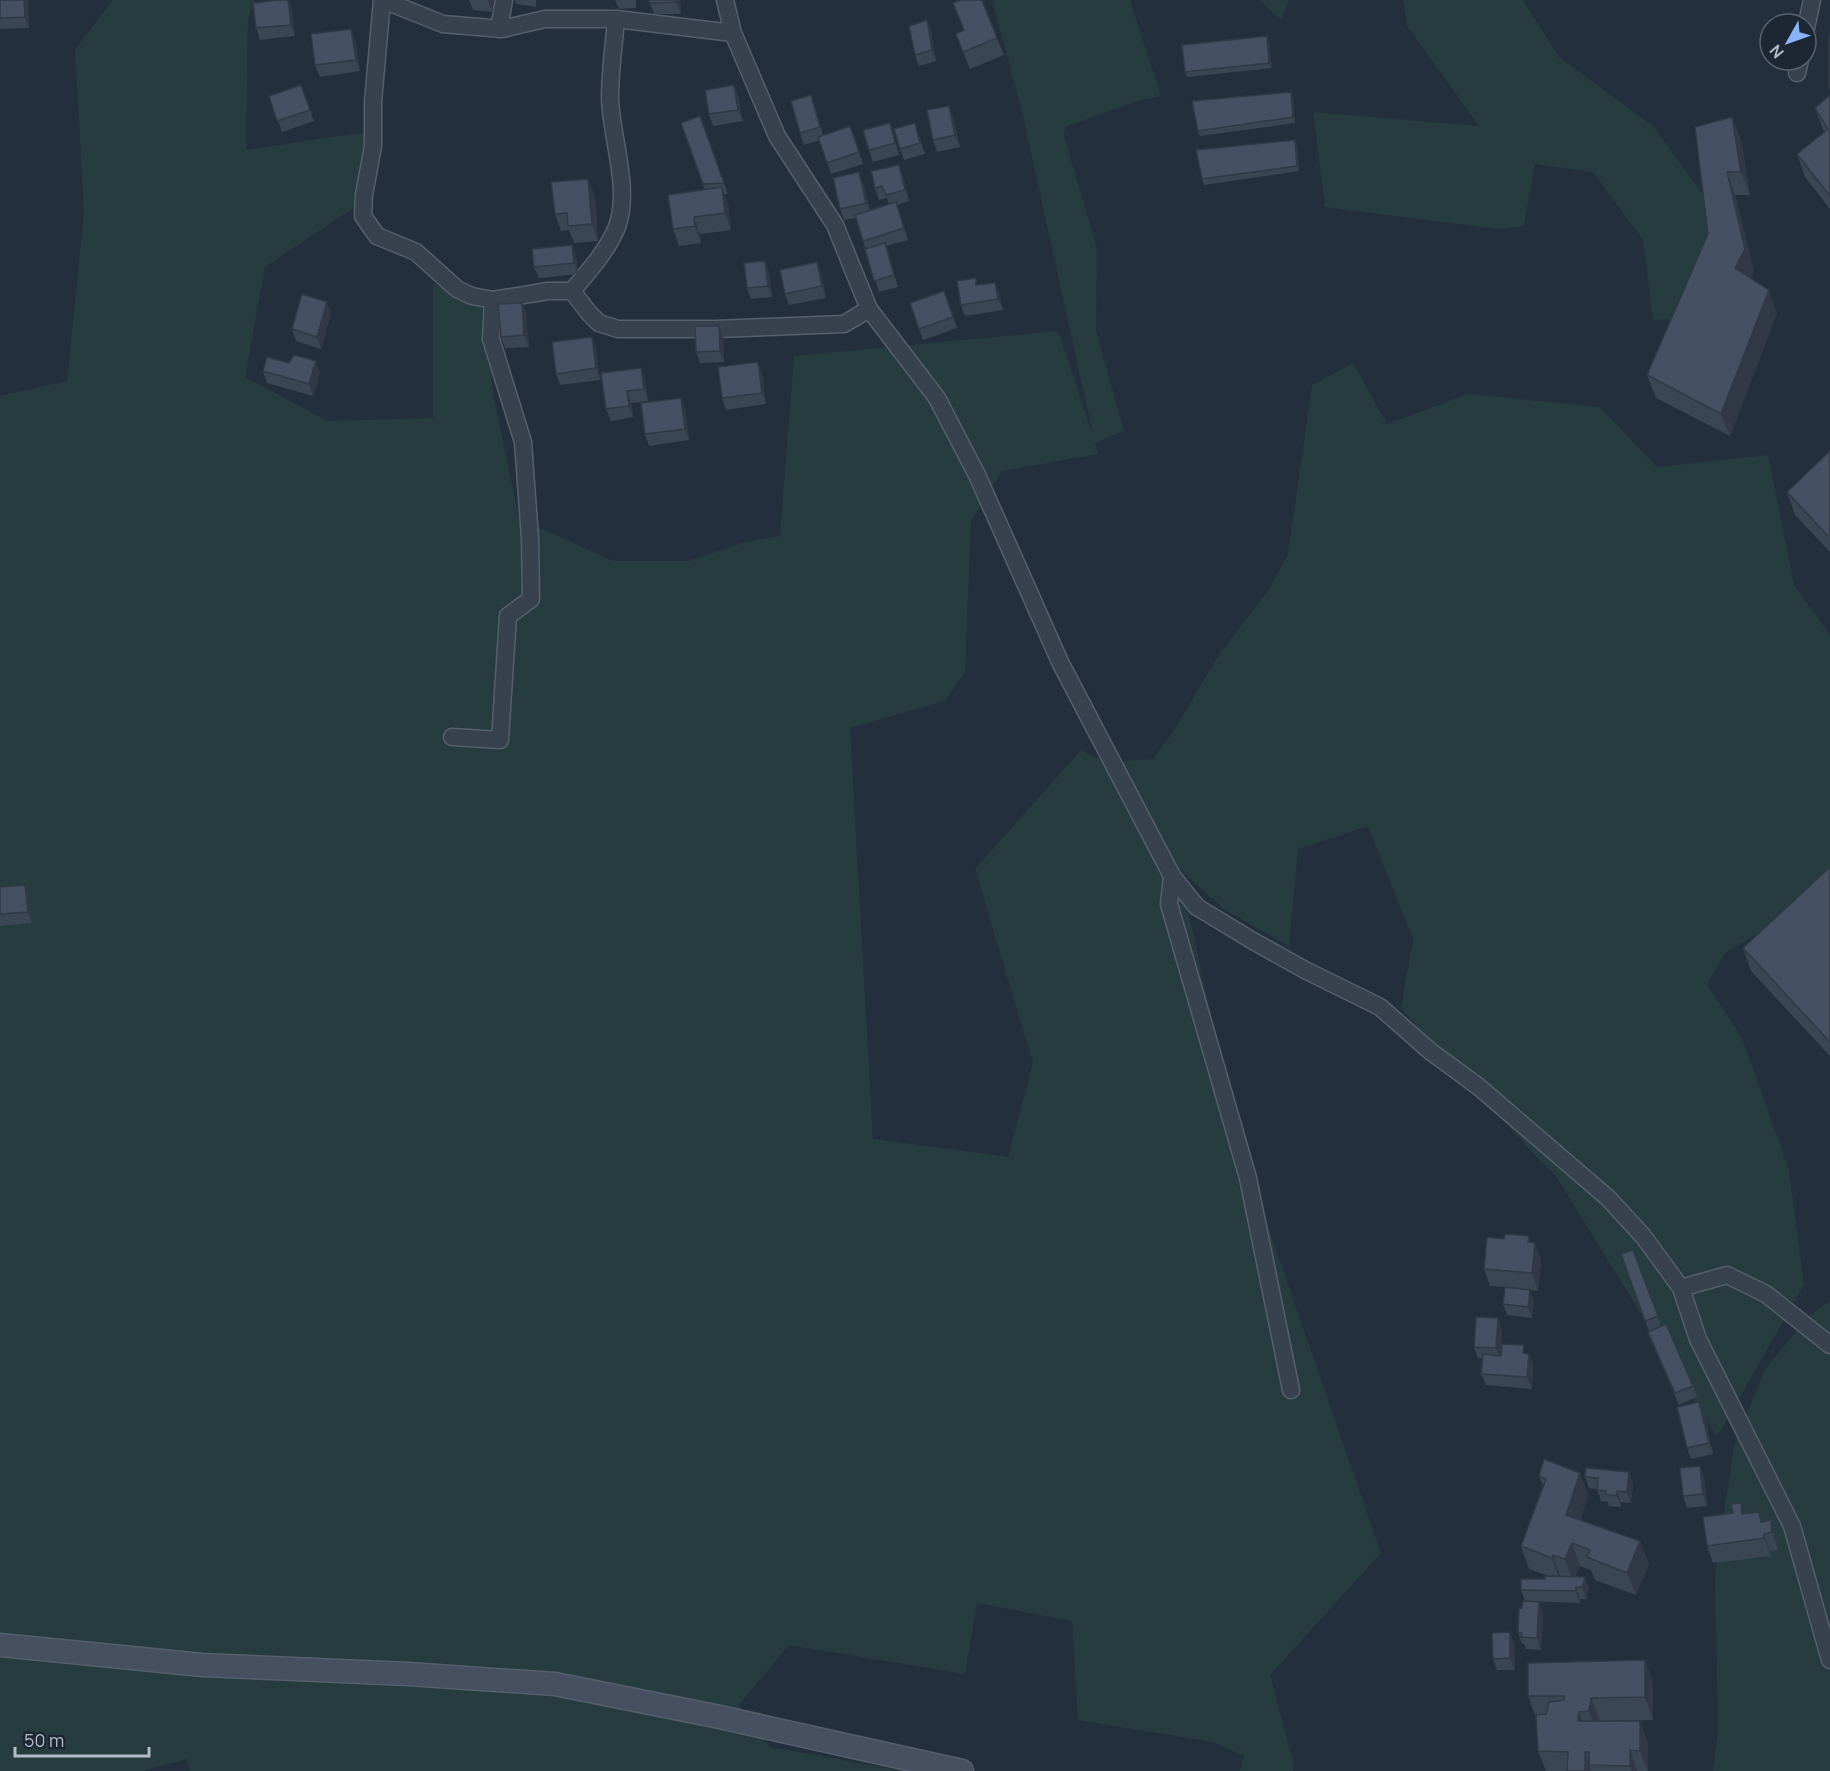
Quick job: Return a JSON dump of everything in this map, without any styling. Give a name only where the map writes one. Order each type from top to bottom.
[{"type":"street","points":[[572,291],[548,291],[493,300],[472,296],[457,289],[416,252],[377,236],[363,216],[364,195],[373,146],[382,0],[443,24],[499,29],[545,19],[616,19],[733,33]]},
{"type":"street","points":[[499,29],[504,0]]},
{"type":"street","points":[[725,0],[733,33],[777,136],[835,225],[869,309],[937,398],[977,475],[1061,664],[1173,876],[1197,907],[1305,970],[1380,1006],[1430,1051],[1479,1087],[1608,1198],[1643,1236],[1680,1288],[1698,1339],[1792,1526],[1830,1660]]},
{"type":"street","points":[[572,291],[603,254],[617,225],[621,197],[619,160],[610,98],[616,19]]},
{"type":"street","points":[[572,291],[599,323],[618,329],[716,329],[844,324],[869,309]]},
{"type":"street","points":[[452,737],[500,740],[508,616],[531,599],[530,538],[523,442],[491,339],[493,300]]},
{"type":"street","points":[[1173,876],[1169,903],[1248,1178],[1291,1390]]},
{"type":"street","points":[[1680,1288],[1727,1275],[1766,1294],[1830,1345]]},
{"type":"street","points":[[0,1645],[202,1665],[408,1674],[555,1684],[715,1716],[962,1771]]},
{"type":"green space","points":[[113,0],[255,0],[248,18],[246,150],[366,132],[355,207],[265,267],[245,377],[328,421],[433,418],[433,283],[485,310],[493,393],[519,518],[613,561],[689,561],[746,542],[780,536],[794,356],[1058,331],[1093,435],[1022,112],[992,0],[1130,0],[1161,96],[1137,101],[1065,127],[1064,136],[1097,248],[1096,331],[1124,431],[1095,443],[1098,454],[1002,471],[971,521],[965,672],[945,701],[850,728],[873,1139],[1008,1157],[1033,1063],[975,869],[1081,750],[1106,762],[1153,759],[1174,730],[1220,653],[1267,592],[1288,555],[1312,385],[1353,363],[1387,424],[1468,394],[1600,407],[1657,467],[1768,455],[1794,585],[1830,635],[1830,888],[1825,895],[1725,953],[1707,984],[1742,1038],[1789,1170],[1804,1285],[1717,1437],[1554,1173],[1541,1162],[1401,1008],[1413,939],[1368,826],[1298,849],[1289,946],[1225,910],[1179,869],[1239,1143],[1381,1553],[1270,1675],[1294,1765],[1293,1771],[1240,1771],[1244,1756],[1213,1742],[1078,1720],[1072,1621],[977,1603],[965,1674],[789,1645],[739,1705],[770,1747],[904,1771],[190,1771],[187,1759],[143,1771],[0,1771],[0,396],[67,381],[84,212],[75,49]]},
{"type":"green space","points":[[1259,0],[1289,0],[1281,20]]},
{"type":"green space","points":[[1403,0],[1523,0],[1559,57],[1654,127],[1719,217],[1680,319],[1653,320],[1643,240],[1593,172],[1535,164],[1524,226],[1498,229],[1325,207],[1313,112],[1479,126],[1407,26]]},
{"type":"green space","points":[[1830,1301],[1830,1771],[1713,1771],[1718,1728],[1715,1574],[1734,1445],[1765,1369],[1808,1317]]},
{"type":"building","points":[[0,0],[24,0],[25,17],[0,18]]},
{"type":"building","points":[[288,0],[291,25],[256,28],[253,3]]},
{"type":"building","points":[[649,0],[676,0],[676,2],[649,3]]},
{"type":"building","points":[[960,0],[982,0],[997,38],[963,52],[956,34],[964,30],[953,3]]},
{"type":"building","points":[[927,20],[932,50],[915,55],[909,26]]},
{"type":"building","points":[[351,29],[356,60],[315,65],[311,34]]},
{"type":"building","points":[[1829,35],[1830,87],[1829,88]]},
{"type":"building","points":[[1267,36],[1269,63],[1185,72],[1182,45]]},
{"type":"building","points":[[301,85],[310,110],[277,121],[269,96]]},
{"type":"building","points":[[734,85],[738,110],[709,114],[705,90]]},
{"type":"building","points":[[1291,92],[1293,117],[1198,131],[1192,101]]},
{"type":"building","points":[[811,95],[820,127],[800,133],[791,101]]},
{"type":"building","points":[[1830,95],[1830,196],[1797,154],[1828,129],[1815,108]]},
{"type":"building","points":[[949,106],[955,135],[933,140],[927,110]]},
{"type":"building","points":[[700,116],[724,183],[703,184],[681,123]]},
{"type":"building","points":[[1732,117],[1741,172],[1727,172],[1745,249],[1735,268],[1769,290],[1721,414],[1647,375],[1708,234],[1695,127]]},
{"type":"building","points":[[890,123],[895,143],[869,150],[863,130]]},
{"type":"building","points":[[915,123],[920,143],[900,149],[894,129]]},
{"type":"building","points":[[850,126],[859,152],[827,163],[818,137]]},
{"type":"building","points":[[1295,140],[1297,166],[1202,179],[1196,150]]},
{"type":"building","points":[[899,165],[905,190],[886,195],[882,186],[875,188],[871,171]]},
{"type":"building","points":[[859,172],[866,203],[840,209],[833,178]]},
{"type":"building","points":[[588,179],[592,224],[568,226],[567,213],[555,214],[551,182]]},
{"type":"building","points":[[722,187],[725,213],[694,217],[695,226],[673,229],[668,195]]},
{"type":"building","points":[[896,202],[904,228],[863,241],[855,215]]},
{"type":"building","points":[[885,243],[894,275],[874,281],[865,249]]},
{"type":"building","points":[[572,245],[574,263],[534,267],[532,249]]},
{"type":"building","points":[[765,261],[768,286],[747,288],[744,263]]},
{"type":"building","points":[[817,262],[822,286],[785,294],[780,270]]},
{"type":"building","points":[[976,278],[976,285],[995,283],[998,299],[961,305],[957,281]]},
{"type":"building","points":[[944,291],[953,317],[919,329],[910,303]]},
{"type":"building","points":[[302,294],[327,302],[317,337],[292,329]]},
{"type":"building","points":[[522,303],[524,335],[501,337],[498,304]]},
{"type":"building","points":[[695,326],[719,326],[720,351],[696,352]]},
{"type":"building","points":[[592,337],[596,368],[556,374],[552,342]]},
{"type":"building","points":[[294,355],[316,361],[309,384],[263,371],[267,357],[289,363]]},
{"type":"building","points":[[758,362],[762,393],[722,398],[718,367]]},
{"type":"building","points":[[641,368],[644,389],[627,391],[629,406],[606,409],[601,373]]},
{"type":"building","points":[[681,398],[685,429],[645,434],[641,403]]},
{"type":"building","points":[[1830,451],[1830,534],[1828,536],[1787,492]]},
{"type":"building","points":[[1830,867],[1830,1042],[1743,948]]},
{"type":"building","points":[[25,885],[28,912],[0,914],[0,887]]},
{"type":"building","points":[[1505,1234],[1529,1236],[1528,1242],[1535,1243],[1532,1273],[1484,1269],[1487,1237],[1504,1239]]},
{"type":"building","points":[[1633,1250],[1658,1316],[1645,1321],[1621,1254]]},
{"type":"building","points":[[1505,1287],[1530,1290],[1528,1307],[1503,1304]]},
{"type":"building","points":[[1476,1317],[1498,1318],[1496,1348],[1474,1347]]},
{"type":"building","points":[[1666,1324],[1693,1386],[1675,1393],[1648,1332]]},
{"type":"building","points":[[1502,1344],[1524,1345],[1523,1353],[1529,1354],[1527,1377],[1481,1374],[1483,1354],[1501,1356]]},
{"type":"building","points":[[1699,1402],[1709,1443],[1687,1448],[1677,1407]]},
{"type":"building","points":[[1544,1459],[1580,1473],[1566,1515],[1640,1541],[1627,1573],[1587,1557],[1590,1550],[1572,1543],[1565,1559],[1553,1555],[1552,1558],[1521,1546],[1546,1479],[1539,1476]]},
{"type":"building","points":[[1700,1466],[1703,1494],[1683,1496],[1680,1468]]},
{"type":"building","points":[[1586,1468],[1629,1472],[1627,1492],[1617,1491],[1617,1496],[1597,1490],[1598,1478],[1585,1477]]},
{"type":"building","points":[[1741,1503],[1742,1514],[1759,1512],[1761,1522],[1771,1520],[1772,1532],[1764,1534],[1764,1538],[1707,1546],[1703,1517],[1733,1513],[1731,1504]]},
{"type":"building","points":[[1545,1576],[1585,1577],[1582,1587],[1576,1587],[1576,1591],[1521,1590],[1521,1579],[1545,1579]]},
{"type":"building","points":[[1523,1601],[1539,1602],[1537,1638],[1521,1637],[1522,1633],[1518,1632],[1519,1609],[1522,1608]]},
{"type":"building","points":[[1510,1632],[1510,1658],[1493,1659],[1492,1633]]},
{"type":"building","points":[[1645,1660],[1645,1697],[1591,1698],[1589,1711],[1579,1712],[1578,1721],[1640,1721],[1640,1751],[1630,1750],[1630,1766],[1589,1765],[1589,1752],[1585,1752],[1585,1771],[1567,1771],[1568,1752],[1538,1751],[1536,1715],[1546,1714],[1549,1702],[1564,1700],[1564,1696],[1528,1696],[1528,1663]]}]
